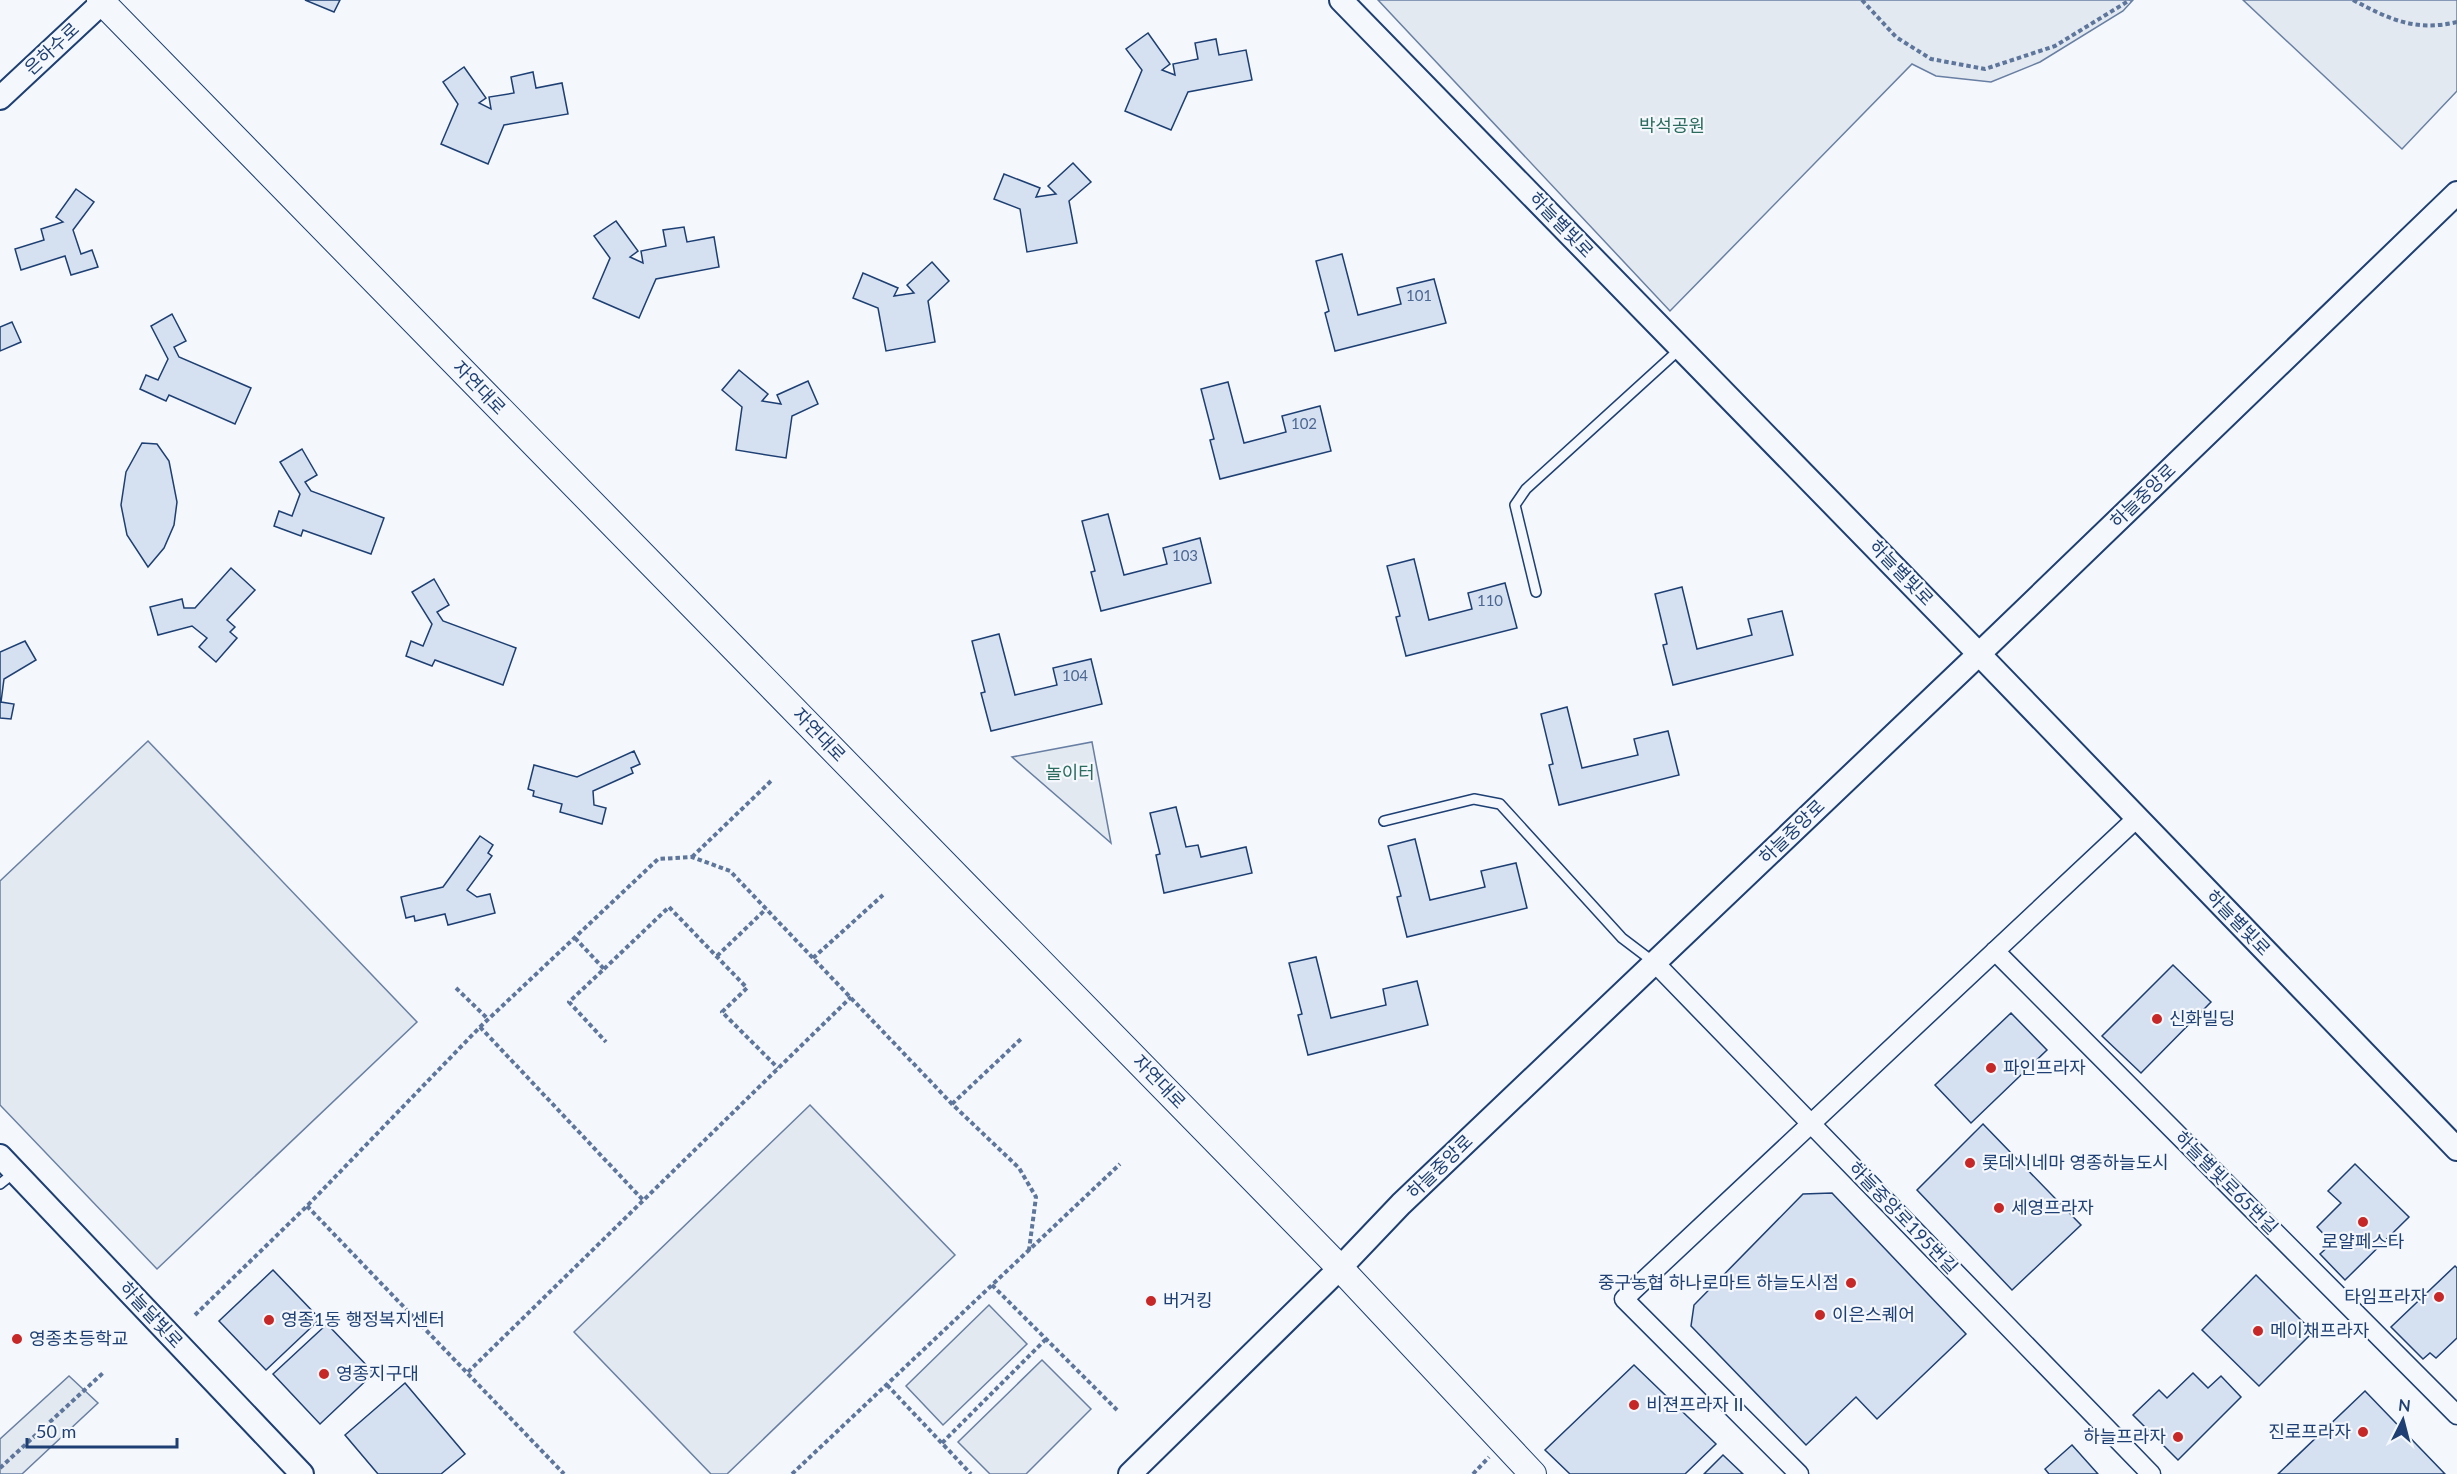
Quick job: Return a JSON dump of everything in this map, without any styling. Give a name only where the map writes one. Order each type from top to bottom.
[{"type":"main road","name":"자연대로","points":[[102,1],[1340,1268],[1533,1474]]},
{"type":"street","name":"하늘별빛로","points":[[1341,0],[1979,654],[2457,1149]]},
{"type":"street","name":"은하수로","points":[[0,98],[102,1]]},
{"type":"street","name":"하늘중앙로","points":[[1130,1474],[1340,1268],[1401,1204],[1979,654],[2457,193]]},
{"type":"street","points":[[1799,1474],[1624,1299],[2137,818]]},
{"type":"street","name":"하늘별빛로65번길","points":[[1995,951],[2457,1415]]},
{"type":"street","name":"하늘중앙로195번길","points":[[1655,963],[2151,1474]]},
{"type":"street","name":"하늘달빛로","points":[[5,1170],[302,1474]]},
{"type":"lane","points":[[1536,592],[1515,505],[1526,489],[1681,348]]},
{"type":"lane","points":[[1384,821],[1474,799],[1500,804],[1622,938],[1655,963]]},
{"type":"path","points":[[1862,0],[1896,38],[1931,59],[1985,69],[2055,46],[2130,0]]},
{"type":"path","points":[[2353,0],[2394,21],[2435,27],[2457,22]]},
{"type":"path","points":[[692,857],[772,780]]},
{"type":"path","points":[[195,1315],[307,1206],[488,1019],[658,859],[692,857],[730,871],[952,1104],[1018,1168],[1035,1197],[1029,1250]]},
{"type":"path","points":[[813,958],[883,895]]},
{"type":"path","points":[[606,1042],[569,1002],[669,907],[747,988],[722,1012],[778,1068]]},
{"type":"path","points":[[717,956],[766,909]]},
{"type":"path","points":[[574,938],[604,969]]},
{"type":"path","points":[[456,988],[488,1019]]},
{"type":"path","points":[[468,1372],[851,997]]},
{"type":"path","points":[[480,1027],[643,1200]]},
{"type":"path","points":[[952,1104],[1022,1038]]},
{"type":"path","points":[[792,1474],[1120,1164]]},
{"type":"path","points":[[307,1206],[564,1474]]},
{"type":"path","points":[[992,1285],[1117,1410]]},
{"type":"path","points":[[942,1443],[1046,1339]]},
{"type":"path","points":[[0,1468],[104,1372]]},
{"type":"path","points":[[887,1385],[971,1474]]},
{"type":"green space","name":"박석공원","points":[[1378,0],[2133,0],[2123,11],[2040,62],[1991,82],[1936,76],[1912,64],[1670,311]]},
{"type":"green space","points":[[2243,0],[2457,0],[2457,91],[2402,149]]},
{"type":"green space","points":[[148,741],[417,1022],[157,1269],[0,1105],[0,881]]},
{"type":"green space","name":"놀이터","points":[[1092,742],[1111,843],[1012,757]]},
{"type":"green space","points":[[810,1105],[955,1255],[727,1474],[711,1474],[574,1332]]},
{"type":"green space","points":[[989,1305],[1027,1344],[943,1425],[906,1386]]},
{"type":"green space","points":[[1042,1360],[1091,1409],[1026,1474],[990,1474],[958,1442]]},
{"type":"green space","points":[[69,1376],[98,1403],[22,1474],[0,1474],[0,1439]]},
{"type":"building","points":[[305,0],[340,0],[334,12]]},
{"type":"building","points":[[1148,33],[1170,64],[1162,70],[1175,75],[1173,64],[1198,59],[1195,43],[1216,39],[1219,55],[1246,50],[1252,80],[1188,92],[1171,130],[1125,111],[1142,70],[1126,49]]},
{"type":"building","points":[[464,67],[486,98],[479,103],[491,109],[489,97],[514,93],[511,77],[533,72],[536,88],[562,83],[568,114],[504,125],[488,164],[441,144],[458,104],[443,82]]},
{"type":"building","points":[[1073,163],[1091,182],[1069,201],[1077,243],[1027,252],[1020,209],[994,199],[1004,174],[1040,188],[1036,197],[1056,194],[1048,186]]},
{"type":"building","points":[[76,189],[94,202],[73,230],[81,254],[92,250],[98,267],[71,275],[65,256],[21,270],[15,249],[44,240],[41,229],[63,222],[56,217]]},
{"type":"building","points":[[616,221],[638,251],[630,257],[643,263],[641,251],[666,246],[663,230],[684,227],[687,242],[714,237],[719,267],[656,279],[639,318],[593,298],[610,258],[594,236]]},
{"type":"building","points":[[1342,254],[1358,315],[1401,304],[1397,288],[1434,279],[1446,323],[1335,351],[1325,313],[1329,311],[1316,261]]},
{"type":"building","points":[[932,262],[949,281],[928,301],[935,342],[886,351],[878,308],[853,298],[863,273],[898,288],[894,296],[914,293],[907,285]]},
{"type":"building","points":[[172,314],[186,341],[174,347],[179,357],[251,388],[235,424],[169,395],[166,401],[140,389],[146,375],[158,380],[168,359],[151,326]]},
{"type":"building","points":[[12,322],[21,342],[0,351],[0,327]]},
{"type":"building","points":[[739,370],[768,394],[762,401],[781,404],[777,395],[808,381],[818,404],[792,416],[786,458],[736,450],[742,407],[722,390]]},
{"type":"building","points":[[1228,382],[1244,443],[1286,432],[1282,416],[1320,406],[1331,451],[1220,479],[1210,440],[1214,439],[1201,389]]},
{"type":"building","points":[[142,443],[157,444],[169,461],[177,502],[174,525],[164,548],[148,567],[127,535],[121,505],[126,472]]},
{"type":"building","points":[[302,449],[317,475],[305,482],[311,491],[384,518],[371,554],[303,530],[301,536],[274,526],[279,511],[292,516],[300,494],[280,462]]},
{"type":"building","points":[[1108,514],[1124,575],[1167,564],[1163,548],[1200,538],[1211,583],[1101,611],[1091,572],[1095,571],[1082,521]]},
{"type":"building","points":[[1414,559],[1429,620],[1472,609],[1468,593],[1505,583],[1517,628],[1406,656],[1396,617],[1400,616],[1387,566]]},
{"type":"building","points":[[231,568],[255,590],[227,620],[235,627],[230,632],[237,638],[216,662],[199,647],[207,638],[192,626],[158,635],[150,607],[182,599],[184,608],[195,608]]},
{"type":"building","points":[[434,579],[449,605],[437,612],[443,621],[516,648],[503,685],[435,660],[432,666],[406,656],[411,641],[423,646],[432,624],[412,592]]},
{"type":"building","points":[[1682,587],[1697,649],[1752,635],[1748,619],[1782,611],[1793,655],[1673,685],[1663,645],[1667,644],[1655,594]]},
{"type":"building","points":[[999,634],[1015,695],[1057,685],[1053,668],[1091,659],[1102,704],[991,731],[981,693],[985,692],[972,641]]},
{"type":"building","points":[[25,641],[36,660],[4,679],[1,702],[14,704],[11,719],[0,718],[0,652]]},
{"type":"building","points":[[1567,707],[1582,768],[1638,755],[1634,739],[1668,731],[1679,775],[1559,805],[1549,765],[1553,764],[1541,714]]},
{"type":"building","points":[[634,751],[640,764],[631,768],[633,773],[593,791],[594,805],[606,808],[602,824],[560,812],[562,804],[533,796],[534,791],[528,789],[534,765],[577,777]]},
{"type":"building","points":[[1176,807],[1186,847],[1198,845],[1201,857],[1246,847],[1252,873],[1164,893],[1156,855],[1160,854],[1150,813]]},
{"type":"building","points":[[480,836],[493,845],[488,853],[492,856],[467,890],[477,897],[490,894],[495,913],[448,925],[445,914],[415,921],[414,916],[406,918],[401,897],[443,887]]},
{"type":"building","points":[[1415,839],[1430,900],[1485,887],[1481,871],[1516,863],[1527,908],[1407,937],[1397,897],[1401,896],[1388,846]]},
{"type":"building","points":[[1316,957],[1331,1018],[1386,1005],[1383,989],[1417,981],[1428,1025],[1308,1055],[1298,1015],[1302,1014],[1289,963]]},
{"type":"building","name":"신화빌딩","points":[[2173,965],[2211,1002],[2141,1073],[2102,1036]]},
{"type":"building","name":"파인프라자","points":[[2011,1013],[2047,1050],[1971,1123],[1935,1085]]},
{"type":"building","name":"세영프라자","points":[[1983,1124],[2081,1225],[2012,1290],[1917,1190]]},
{"type":"building","name":"로얄페스타","points":[[2355,1164],[2409,1217],[2345,1280],[2320,1254],[2332,1243],[2317,1227],[2341,1203],[2328,1191]]},
{"type":"building","name":"이은스퀘어","points":[[1832,1193],[1966,1334],[1877,1419],[1856,1397],[1806,1445],[1691,1326],[1694,1305],[1803,1194]]},
{"type":"building","name":"타임프라자","points":[[2455,1266],[2457,1268],[2457,1338],[2436,1358],[2430,1353],[2423,1359],[2391,1327]]},
{"type":"building","name":"영종1동 행정복지센터","points":[[273,1270],[320,1319],[266,1370],[219,1321]]},
{"type":"building","name":"메이채프라자","points":[[2256,1275],[2313,1332],[2259,1386],[2202,1330]]},
{"type":"building","name":"영종지구대","points":[[327,1324],[374,1373],[320,1424],[273,1374]]},
{"type":"building","name":"비젼프라자 II","points":[[1634,1365],[1716,1444],[1685,1474],[1570,1474],[1545,1450]]},
{"type":"building","name":"하늘프라자","points":[[2193,1373],[2208,1388],[2221,1376],[2241,1397],[2178,1460],[2133,1415],[2159,1390],[2167,1398]]},
{"type":"building","points":[[405,1383],[465,1454],[441,1474],[378,1474],[345,1435]]},
{"type":"building","name":"진로프라자","points":[[2365,1391],[2445,1474],[2278,1474]]},
{"type":"building","points":[[2072,1445],[2098,1474],[2049,1474],[2045,1469]]},
{"type":"building","points":[[1723,1455],[1743,1474],[1704,1474]]},
{"type":"place","name":"신화빌딩","points":[[2157,1019]]},
{"type":"place","name":"파인프라자","points":[[1991,1068]]},
{"type":"place","name":"롯데시네마 영종하늘도시","points":[[1970,1163]]},
{"type":"place","name":"세영프라자","points":[[1999,1208]]},
{"type":"place","name":"로얄페스타","points":[[2363,1222]]},
{"type":"place","name":"중구농협 하나로마트 하늘도시점","points":[[1851,1283]]},
{"type":"place","name":"타임프라자","points":[[2439,1297]]},
{"type":"place","name":"버거킹","points":[[1151,1301]]},
{"type":"place","name":"이은스퀘어","points":[[1820,1315]]},
{"type":"place","name":"영종1동 행정복지센터","points":[[269,1320]]},
{"type":"place","name":"메이채프라자","points":[[2258,1331]]},
{"type":"place","name":"영종초등학교","points":[[17,1339]]},
{"type":"place","name":"영종지구대","points":[[324,1374]]},
{"type":"place","name":"비젼프라자 II","points":[[1634,1405]]},
{"type":"place","name":"진로프라자","points":[[2363,1432]]},
{"type":"place","name":"하늘프라자","points":[[2178,1437]]}]
